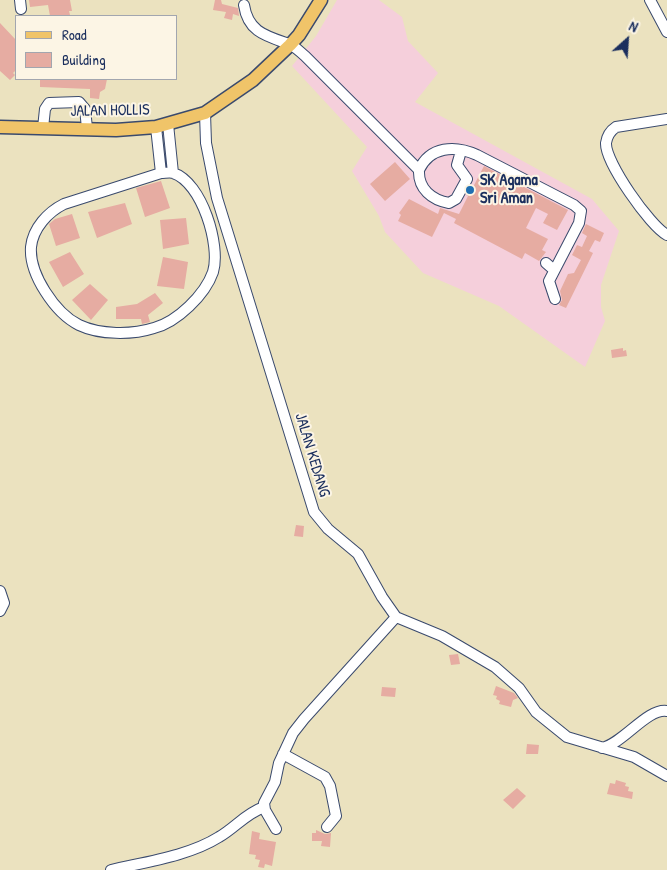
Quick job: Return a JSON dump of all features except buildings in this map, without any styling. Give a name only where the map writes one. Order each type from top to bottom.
[{"type":"main road","name":"JALAN HOLLIS","points":[[0,127],[116,130],[162,125],[205,113],[253,80],[290,45],[299,35],[321,0]]},
{"type":"street","points":[[650,0],[667,32]]},
{"type":"street","points":[[244,5],[248,21],[252,27],[290,45],[306,56],[419,170],[422,186],[430,196],[452,202],[467,179],[457,165],[461,151]]},
{"type":"street","points":[[43,128],[45,109],[49,103],[79,102],[85,109],[87,128]]},
{"type":"street","name":"JALAN KEDANG","points":[[205,113],[206,142],[217,198],[314,512],[328,529],[358,554],[382,597],[396,617]]},
{"type":"street","points":[[667,119],[616,127],[610,132],[606,143],[610,159],[628,190],[652,224],[667,235]]},
{"type":"street","points":[[161,172],[162,125]]},
{"type":"street","points":[[162,125],[173,173]]},
{"type":"street","points":[[419,170],[428,156],[438,150],[461,151],[477,155],[578,207],[582,214],[581,219],[551,264],[549,284],[555,299]]},
{"type":"street","points":[[161,172],[173,173],[184,180],[203,206],[214,245],[213,272],[206,287],[174,318],[151,329],[118,332],[94,329],[78,324],[56,306],[42,288],[33,263],[31,247],[42,221],[50,211],[64,204],[161,172]]},
{"type":"street","points":[[0,591],[4,604],[0,611]]},
{"type":"street","points":[[276,829],[264,806],[265,799],[274,785],[277,768],[283,754],[304,719],[396,617],[442,636],[495,667],[508,677],[536,712],[558,731],[582,743],[634,757],[667,776]]},
{"type":"street","points":[[601,748],[616,742],[658,711],[667,711]]},
{"type":"street","points":[[283,754],[321,774],[328,781],[336,816],[327,827]]},
{"type":"street","points":[[111,870],[173,855],[212,840],[250,812],[264,806]]},
{"type":"shaded area","name":"SK Agama Sri Aman","points":[[337,0],[379,0],[402,17],[408,41],[438,73],[415,102],[592,199],[619,231],[601,285],[601,307],[605,321],[585,367],[499,306],[423,273],[385,232],[379,216],[352,171],[367,147],[292,66],[316,36]]},
{"type":"place","name":"SK Agama Sri Aman","points":[[470,190]]}]
